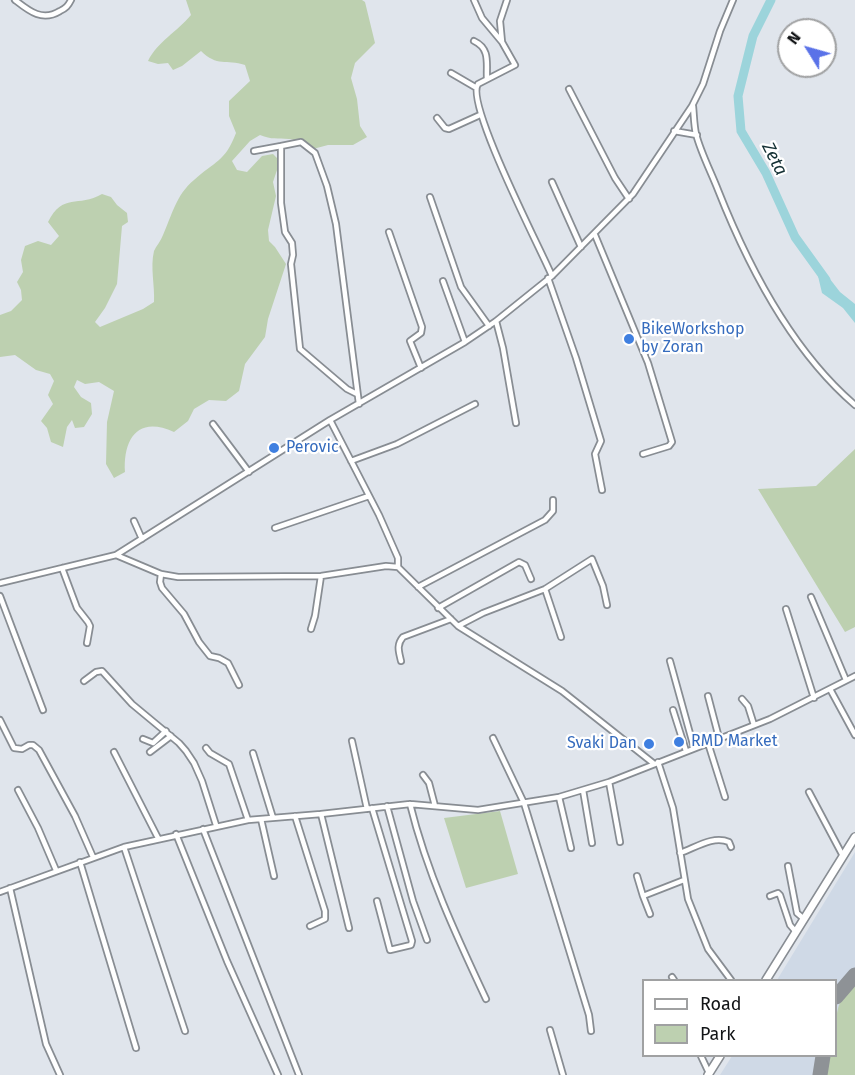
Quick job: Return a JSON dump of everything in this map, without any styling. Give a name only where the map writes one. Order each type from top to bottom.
[{"type":"main road","points":[[767,979],[855,837]]},
{"type":"main road","points":[[709,1074],[719,1057]]},
{"type":"street","points":[[15,0],[26,10],[41,16],[57,13],[69,5],[71,0]]},
{"type":"street","points":[[474,0],[487,26],[502,42],[515,65],[486,79],[476,87]]},
{"type":"street","points":[[502,42],[500,21],[507,0]]},
{"type":"street","points":[[0,583],[116,555],[330,420],[465,342],[496,321],[550,277],[595,235],[628,199],[692,106],[703,84],[720,30],[733,0]]},
{"type":"street","points":[[474,42],[481,45],[487,56],[486,79]]},
{"type":"street","points":[[451,73],[476,87]]},
{"type":"street","points":[[476,87],[480,115],[550,277],[576,358],[601,441],[595,454],[602,490]]},
{"type":"street","points":[[569,89],[628,199]]},
{"type":"street","points":[[692,106],[697,135],[730,220],[750,262],[786,327],[855,405]]},
{"type":"street","points":[[437,118],[445,128],[449,129],[480,115]]},
{"type":"street","points":[[674,131],[697,135]]},
{"type":"street","points":[[254,151],[301,142],[312,148],[327,186],[336,225],[359,404]]},
{"type":"street","points":[[281,146],[280,203],[285,232],[292,243],[291,264],[300,349],[347,389],[357,394]]},
{"type":"street","points":[[552,183],[581,247]]},
{"type":"street","points":[[430,197],[461,287],[489,326]]},
{"type":"street","points":[[389,232],[422,327],[421,333],[410,341],[421,368]]},
{"type":"street","points":[[595,235],[648,363],[672,442],[669,446],[643,453]]},
{"type":"street","points":[[443,281],[465,342]]},
{"type":"street","points":[[496,321],[516,423]]},
{"type":"street","points":[[351,461],[397,444],[475,404]]},
{"type":"street","points":[[330,420],[398,558],[398,567]]},
{"type":"street","points":[[213,424],[249,472]]},
{"type":"street","points":[[275,528],[369,496]]},
{"type":"street","points":[[417,586],[545,520],[553,511],[553,500]]},
{"type":"street","points":[[134,521],[142,539]]},
{"type":"street","points":[[116,555],[161,574],[178,577],[321,576],[386,566],[398,567],[458,626],[562,691],[655,763],[673,808],[688,899],[708,949],[730,979]]},
{"type":"street","points":[[458,626],[483,613],[545,589],[592,559],[603,586],[607,605]]},
{"type":"street","points":[[438,608],[519,562],[525,565],[531,579]]},
{"type":"street","points":[[62,568],[77,609],[90,626],[87,643]]},
{"type":"street","points":[[161,574],[162,588],[183,614],[205,651],[228,663],[239,685]]},
{"type":"street","points":[[311,629],[321,576]]},
{"type":"street","points":[[545,589],[561,637]]},
{"type":"street","points":[[0,596],[43,710]]},
{"type":"street","points":[[811,597],[846,680]]},
{"type":"street","points":[[786,609],[814,698]]},
{"type":"street","points":[[401,661],[398,645],[403,637],[451,619]]},
{"type":"street","points":[[670,661],[694,748]]},
{"type":"street","points":[[84,681],[96,672],[102,671],[132,704],[179,743],[194,762],[216,825]]},
{"type":"street","points":[[0,892],[124,847],[216,825],[410,804],[478,810],[559,797],[609,782],[780,715],[855,676]]},
{"type":"street","points":[[830,689],[855,735]]},
{"type":"street","points":[[708,696],[719,738]]},
{"type":"street","points":[[742,699],[748,706],[754,725]]},
{"type":"street","points":[[673,710],[686,751]]},
{"type":"street","points":[[0,720],[14,748],[22,749],[33,745],[39,750],[75,816],[93,857]]},
{"type":"street","points":[[143,739],[153,743],[166,731]]},
{"type":"street","points":[[150,752],[171,736]]},
{"type":"street","points":[[494,738],[524,803],[589,1015],[591,1031]]},
{"type":"street","points":[[352,741],[370,809],[412,944],[392,950],[389,948],[377,901]]},
{"type":"street","points":[[708,743],[725,797]]},
{"type":"street","points":[[206,748],[210,753],[229,764],[248,820]]},
{"type":"street","points":[[114,752],[158,838]]},
{"type":"street","points":[[253,753],[273,818]]},
{"type":"street","points":[[423,775],[429,783],[435,806]]},
{"type":"street","points":[[609,782],[620,842]]},
{"type":"street","points":[[18,789],[56,870]]},
{"type":"street","points":[[583,790],[592,843]]},
{"type":"street","points":[[809,792],[843,856]]},
{"type":"street","points":[[559,797],[571,848]]},
{"type":"street","points":[[410,804],[418,838],[434,883],[486,999]]},
{"type":"street","points":[[387,806],[413,901],[427,940]]},
{"type":"street","points":[[321,814],[349,928]]},
{"type":"street","points":[[295,816],[325,911],[325,919],[310,926]]},
{"type":"street","points":[[261,819],[274,876]]},
{"type":"street","points":[[203,829],[299,1075]]},
{"type":"street","points":[[176,834],[227,961],[278,1075]]},
{"type":"street","points":[[680,853],[723,839],[729,842],[731,847]]},
{"type":"street","points":[[124,847],[184,1031]]},
{"type":"street","points":[[80,862],[136,1048]]},
{"type":"street","points":[[788,867],[797,913],[804,919]]},
{"type":"street","points":[[637,876],[650,914]]},
{"type":"street","points":[[643,896],[684,880]]},
{"type":"street","points":[[10,888],[46,1044],[60,1075]]},
{"type":"street","points":[[770,896],[780,894],[790,926],[796,932]]},
{"type":"street","points":[[400,902],[413,901]]},
{"type":"street","points":[[550,1030],[563,1075]]},
{"type":"street","points":[[701,1057],[709,1074]]},
{"type":"shaded area","points":[[855,852],[855,1075],[720,1075],[731,1057],[837,1057],[837,979],[778,979]]},
{"type":"green space","points":[[186,0],[362,0],[365,2],[375,43],[355,63],[351,78],[357,99],[360,126],[367,137],[353,145],[328,145],[313,149],[292,140],[260,135],[250,141],[232,161],[237,170],[247,172],[262,156],[273,154],[280,161],[273,182],[276,196],[268,230],[269,241],[286,264],[268,319],[265,337],[245,364],[239,391],[226,401],[209,400],[194,409],[188,421],[174,432],[161,427],[142,428],[130,440],[125,460],[125,472],[114,478],[106,464],[107,422],[114,391],[99,382],[85,384],[77,380],[74,387],[81,397],[91,403],[92,414],[84,427],[75,428],[72,420],[67,427],[63,447],[51,442],[47,428],[41,421],[53,404],[48,395],[54,381],[50,374],[36,370],[15,355],[0,357],[0,315],[11,311],[22,300],[17,282],[23,272],[21,260],[25,246],[38,241],[51,245],[59,236],[48,222],[59,207],[102,194],[111,197],[127,213],[128,222],[122,226],[117,284],[95,322],[100,327],[154,302],[152,263],[154,251],[183,192],[223,156],[232,143],[236,133],[229,116],[229,101],[250,81],[245,65],[217,61],[201,51],[173,70],[168,63],[158,64],[148,61],[162,42],[191,15]]},
{"type":"green space","points":[[855,449],[855,627],[845,632],[758,489],[816,486]]},
{"type":"green space","points":[[500,811],[518,874],[466,888],[444,818]]},
{"type":"green space","points":[[855,982],[855,1075],[827,1075],[825,1070],[827,1057],[837,1057],[838,1007]]},
{"type":"water","points":[[823,270],[840,292],[855,304],[855,323],[843,308],[822,293],[818,276]]},
{"type":"waterway","name":"Zeta","points":[[771,0],[753,36],[738,96],[741,131],[766,173],[795,237],[826,280]]},
{"type":"taxiway","points":[[837,996],[855,975]]},
{"type":"taxiway","points":[[820,1075],[823,1057]]},
{"type":"place","name":"BikeWorkshop by Zoran","points":[[629,339]]},
{"type":"place","name":"Perovic","points":[[274,448]]},
{"type":"place","name":"RMD Market","points":[[679,742]]},
{"type":"place","name":"Svaki Dan","points":[[649,744]]}]
